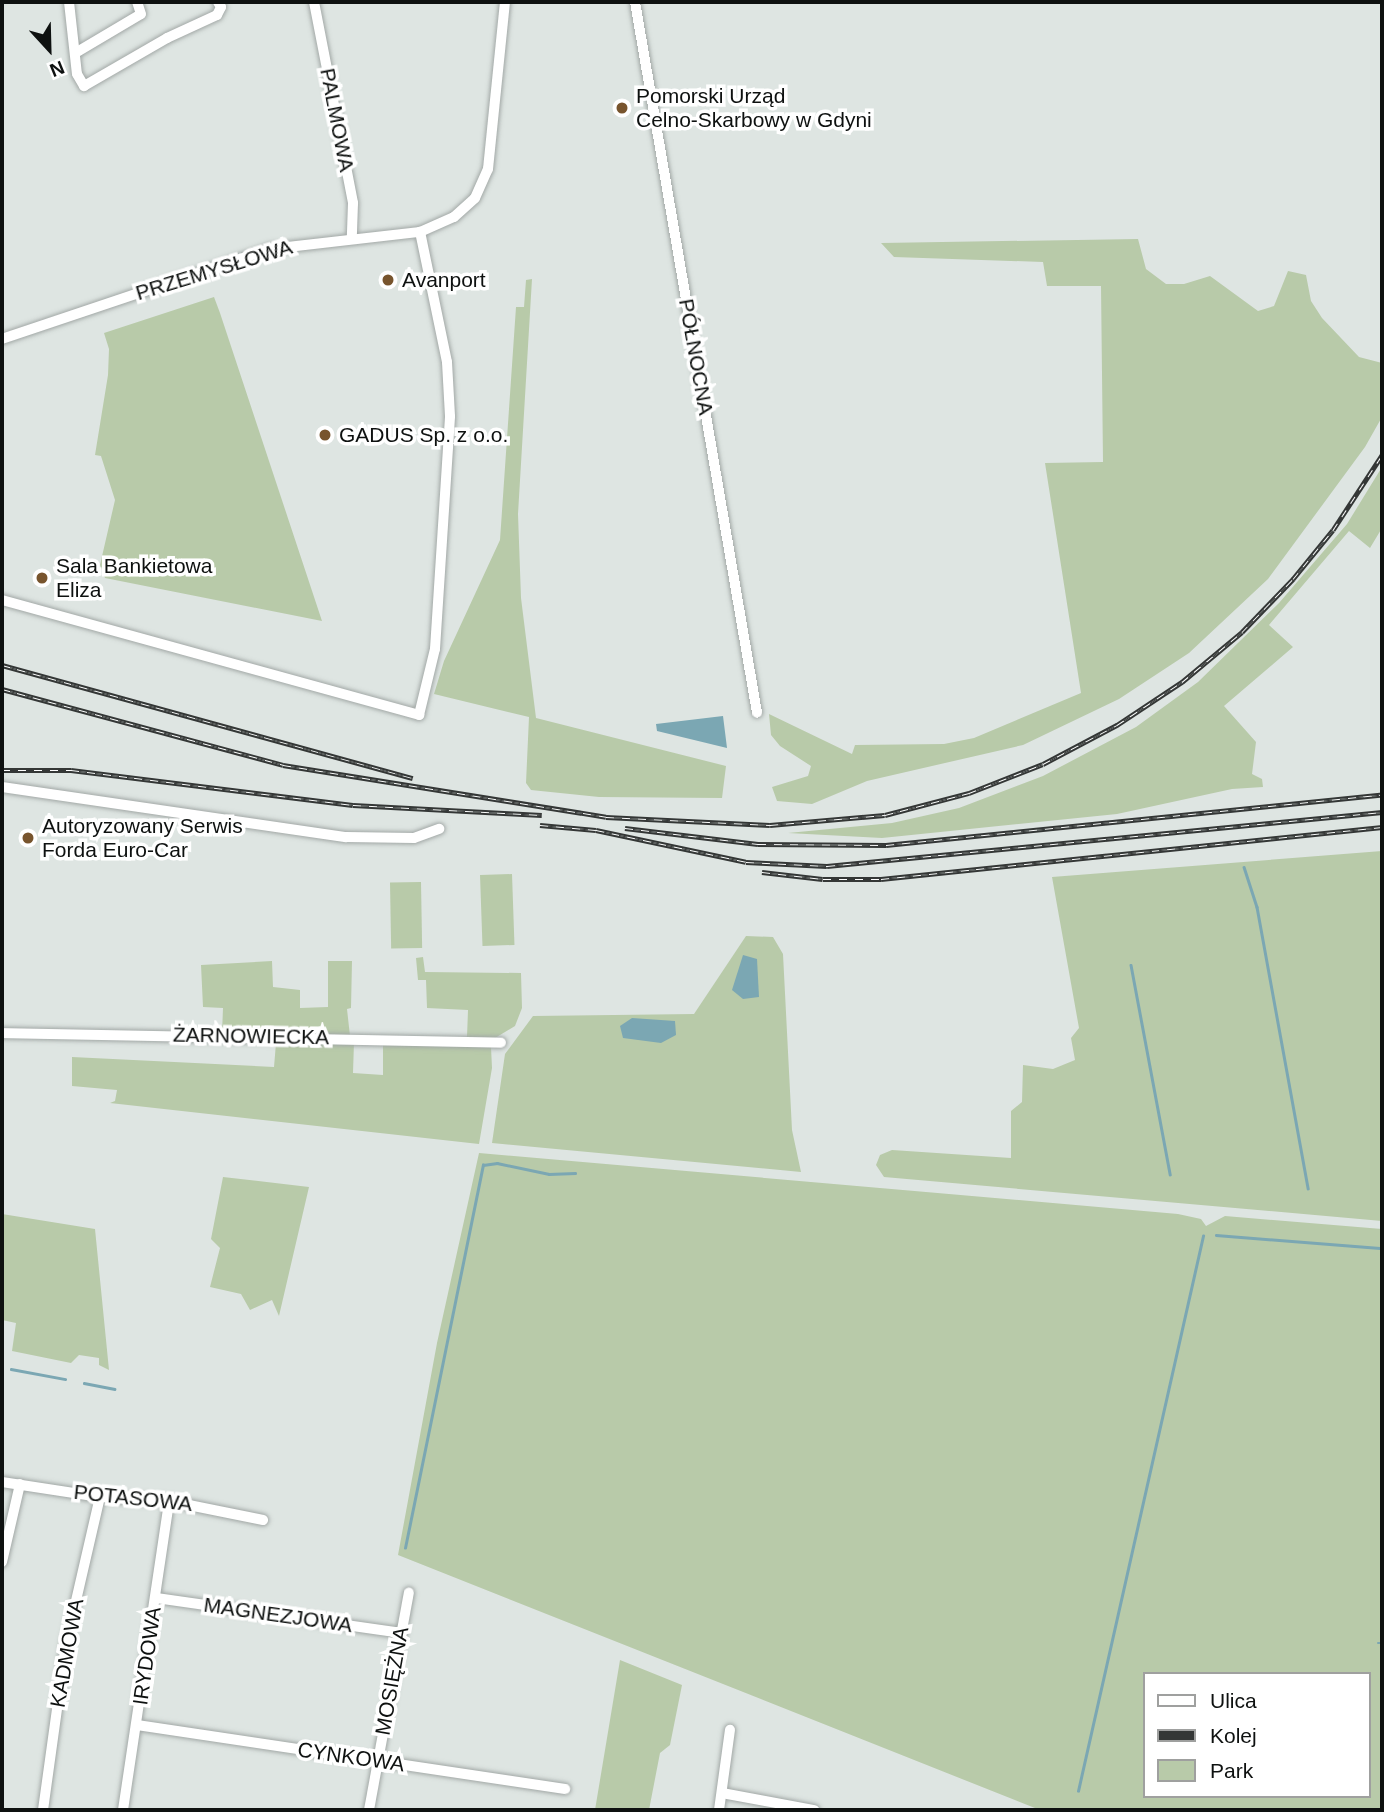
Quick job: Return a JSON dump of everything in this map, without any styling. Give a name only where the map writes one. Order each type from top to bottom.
[{"type":"street","points":[[69,2],[77,52],[77,74],[84,86],[167,37],[217,15],[221,7],[218,2]]},
{"type":"street","points":[[77,52],[141,14],[137,2]]},
{"type":"street","name":"PALMOWA","points":[[313,2],[353,203],[352,238]]},
{"type":"street","name":"PRZEMYSŁOWA","points":[[2,339],[270,249],[420,232],[464,209],[486,175],[505,2]]},
{"type":"street","name":"PÓŁNOCNA","points":[[635,2],[757,713]]},
{"type":"street","points":[[2,600],[419,715],[435,649],[450,416],[445,350],[420,232]]},
{"type":"street","points":[[2,787],[346,837],[414,838],[439,829]]},
{"type":"street","name":"ŻARNOWIECKA","points":[[2,1033],[501,1044]]},
{"type":"street","name":"POTASOWA","points":[[2,1482],[100,1497],[169,1501],[263,1520]]},
{"type":"street","points":[[2,1562],[20,1484]]},
{"type":"street","name":"KADMOWA","points":[[43,1810],[66,1644],[100,1497]]},
{"type":"street","name":"IRYDOWA","points":[[122,1810],[169,1501]]},
{"type":"street","name":"MOSIĘŻNA","points":[[369,1810],[409,1593]]},
{"type":"street","name":"MAGNEZJOWA","points":[[156,1598],[401,1633]]},
{"type":"street","name":"CYNKOWA","points":[[137,1725],[565,1790]]},
{"type":"street","points":[[719,1810],[730,1730]]},
{"type":"street","points":[[722,1793],[814,1810]]},
{"type":"green space","points":[[1138,239],[1146,269],[1166,284],[1184,284],[1210,276],[1258,311],[1274,306],[1288,271],[1306,275],[1311,301],[1322,318],[1359,357],[1382,363],[1382,417],[1365,447],[1268,579],[1189,653],[1119,699],[1023,745],[867,781],[812,804],[777,801],[772,787],[808,776],[811,766],[780,746],[771,735],[769,714],[852,754],[855,745],[944,744],[974,738],[1081,693],[1045,463],[1103,462],[1101,286],[1047,286],[1043,262],[894,257],[881,243]]},
{"type":"green space","points":[[532,279],[518,514],[521,598],[536,718],[726,766],[722,798],[599,797],[531,790],[526,783],[529,717],[434,694],[444,661],[500,540],[516,307],[524,307],[526,280]]},
{"type":"green space","points":[[214,297],[322,621],[105,578],[100,565],[115,500],[101,456],[95,455],[108,375],[109,349],[104,333]]},
{"type":"green space","points":[[1382,467],[1382,528],[1370,548],[1349,531],[1269,625],[1293,647],[1224,706],[1256,742],[1252,774],[1262,779],[1263,787],[1232,789],[1117,814],[882,838],[788,833],[892,823],[959,808],[1043,776],[1136,727],[1198,682],[1279,603],[1347,524]]},
{"type":"green space","points":[[1382,851],[1382,1221],[884,1177],[876,1165],[880,1155],[892,1150],[1011,1158],[1011,1111],[1022,1102],[1023,1065],[1053,1069],[1075,1060],[1071,1038],[1079,1028],[1052,877]]},
{"type":"green space","points":[[512,874],[514,945],[482,946],[480,875]]},
{"type":"green space","points":[[421,882],[422,948],[391,949],[390,883]]},
{"type":"green space","points":[[746,936],[773,937],[783,954],[792,1130],[801,1172],[492,1143],[505,1054],[533,1016],[694,1014]]},
{"type":"green space","points":[[423,957],[425,972],[521,973],[522,1008],[515,1026],[495,1038],[467,1037],[468,1010],[427,1008],[426,980],[418,980],[416,958]]},
{"type":"green space","points":[[272,961],[273,987],[300,990],[300,1008],[328,1007],[328,961],[352,961],[351,1008],[347,1009],[350,1036],[222,1033],[223,1008],[203,1007],[201,965]]},
{"type":"green space","points":[[354,1042],[353,1073],[383,1075],[383,1042],[491,1047],[492,1068],[479,1144],[110,1103],[115,1101],[117,1090],[72,1086],[72,1057],[274,1067],[276,1043]]},
{"type":"green space","points":[[479,1153],[1178,1214],[1201,1219],[1206,1226],[1225,1216],[1382,1229],[1382,1810],[1040,1810],[398,1555],[437,1343]]},
{"type":"green space","points":[[223,1177],[309,1187],[279,1316],[272,1300],[250,1310],[241,1294],[210,1287],[220,1248],[211,1239]]},
{"type":"green space","points":[[2,1214],[95,1229],[109,1370],[99,1365],[99,1358],[79,1355],[71,1363],[12,1351],[16,1323],[2,1320]]},
{"type":"green space","points":[[620,1660],[682,1685],[670,1745],[660,1753],[649,1810],[595,1810]]},
{"type":"water","points":[[723,716],[727,748],[657,731],[656,724]]},
{"type":"water","points":[[743,955],[757,959],[759,997],[743,999],[732,990]]},
{"type":"water","points":[[632,1018],[675,1021],[676,1035],[661,1043],[623,1038],[620,1026]]},
{"type":"waterway","points":[[1244,867],[1257,907],[1308,1188]]},
{"type":"waterway","points":[[1131,965],[1170,1174]]},
{"type":"waterway","points":[[405,1548],[483,1165],[497,1163],[549,1174],[575,1173]]},
{"type":"waterway","points":[[1216,1235],[1382,1248]]},
{"type":"waterway","points":[[1078,1791],[1203,1236]]},
{"type":"waterway","points":[[11,1369],[65,1379]]},
{"type":"waterway","points":[[84,1383],[114,1389]]},
{"type":"railway","points":[[2,689],[283,765],[606,817],[770,825],[885,815],[969,793],[1043,764],[1117,725],[1182,682],[1242,632],[1293,579],[1333,530],[1382,455]]},
{"type":"railway","points":[[2,665],[413,778]]},
{"type":"railway","points":[[2,770],[71,770],[353,805],[542,815]]},
{"type":"railway","points":[[625,828],[758,844],[886,845],[1382,795]]},
{"type":"railway","points":[[540,825],[596,830],[746,862],[827,866],[1382,812]]},
{"type":"railway","points":[[762,872],[823,879],[881,879],[1382,827]]},
{"type":"place","name":"Pomorski Urząd Celno-Skarbowy w Gdyni","points":[[622,108]]},
{"type":"place","name":"Avanport","points":[[388,280]]},
{"type":"place","name":"GADUS Sp. z o.o.","points":[[325,435]]},
{"type":"place","name":"Sala Bankietowa Eliza","points":[[42,578]]},
{"type":"place","name":"Autoryzowany Serwis Forda Euro-Car","points":[[28,838]]}]
